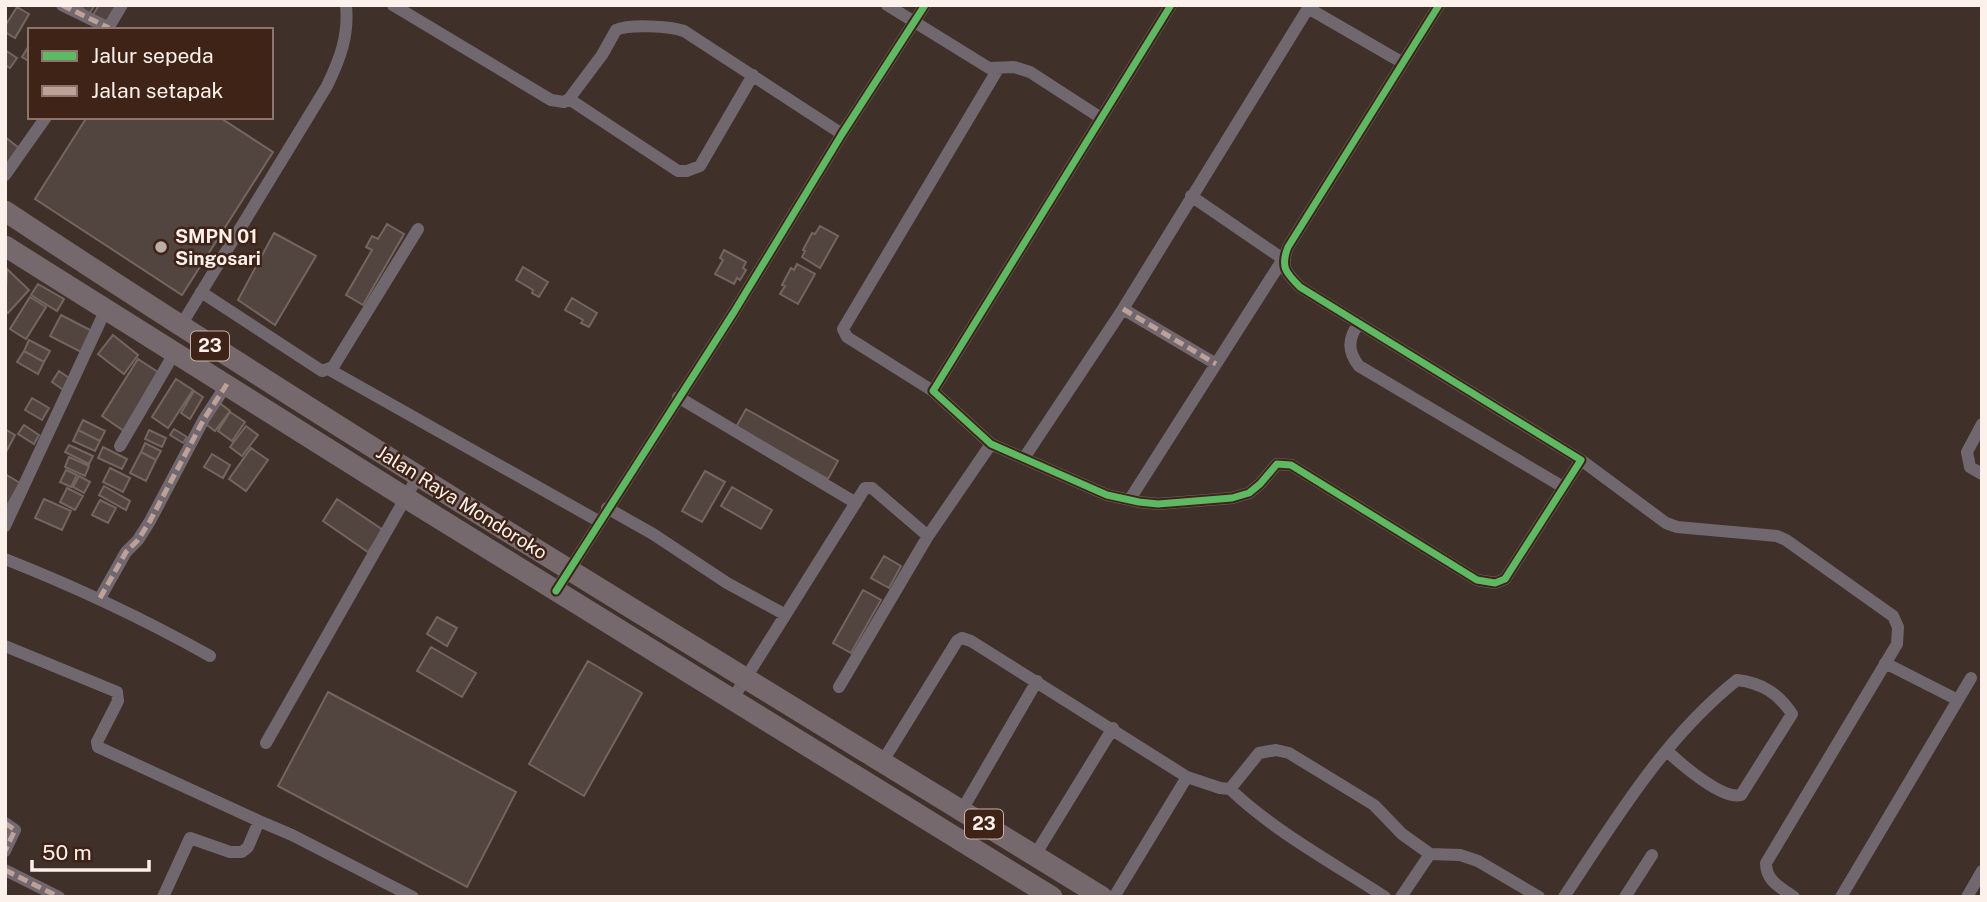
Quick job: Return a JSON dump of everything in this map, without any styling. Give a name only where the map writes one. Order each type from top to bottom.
[{"type":"highway","name":"Jalan Raya Mondoroko","points":[[5,211],[180,327],[418,476],[1102,897]]},
{"type":"highway","name":"Jalan Raya Mondoroko","points":[[5,246],[406,498],[1052,897]]},
{"type":"highway","points":[[853,774],[875,756]]},
{"type":"street","points":[[62,5],[106,28]]},
{"type":"street","points":[[109,28],[122,5]]},
{"type":"street","points":[[180,327],[327,86],[346,40],[346,5]]},
{"type":"street","points":[[393,5],[551,100],[564,102],[602,55],[616,30],[626,27],[676,28],[842,134]]},
{"type":"street","points":[[887,5],[989,68],[1014,67],[1030,72],[1101,118]]},
{"type":"street","points":[[556,591],[925,5]]},
{"type":"street","points":[[933,391],[1171,5]]},
{"type":"street","points":[[1130,499],[1283,259],[1438,5]]},
{"type":"street","points":[[1024,458],[1123,309],[1309,7],[1403,63]]},
{"type":"street","points":[[998,69],[843,329],[847,337],[933,391],[990,443],[1107,495],[1158,504],[1232,498],[1249,493],[1261,484],[1278,464],[1291,465],[1477,580],[1495,583],[1505,579],[1581,460]]},
{"type":"street","points":[[569,99],[678,171],[687,171],[700,166],[753,75]]},
{"type":"street","points":[[5,175],[45,119]]},
{"type":"street","points":[[1191,196],[1283,259],[1286,274],[1300,287],[1581,460],[1666,523],[1677,527],[1777,536],[1893,616],[1898,627],[1897,643],[1766,863],[1766,872],[1771,881],[1794,897]]},
{"type":"street","points":[[330,370],[418,229]]},
{"type":"street","points":[[201,292],[322,371],[330,370],[600,522]]},
{"type":"street","points":[[5,526],[106,309]]},
{"type":"street","points":[[1123,309],[1216,364]]},
{"type":"street","points":[[1359,323],[1350,336],[1354,359],[1359,366],[1563,487]]},
{"type":"street","points":[[120,446],[175,352]]},
{"type":"street","points":[[100,598],[126,552],[138,540],[150,521],[204,419],[227,384]]},
{"type":"street","points":[[678,397],[856,503]]},
{"type":"street","points":[[1982,424],[1967,453],[1970,467],[1982,474]]},
{"type":"street","points":[[839,687],[928,536],[990,443]]},
{"type":"street","points":[[266,743],[418,476]]},
{"type":"street","points":[[732,699],[865,488],[872,488],[928,536]]},
{"type":"street","points":[[607,509],[653,534],[727,583],[784,614]]},
{"type":"street","points":[[5,559],[100,598],[211,656]]},
{"type":"street","points":[[875,756],[957,641],[966,638],[1187,777],[1230,789],[1280,829],[1385,897]]},
{"type":"street","points":[[5,646],[117,692],[118,701],[97,742],[98,747],[292,835],[413,897]]},
{"type":"street","points":[[1885,663],[1958,700]]},
{"type":"street","points":[[1841,897],[1971,678]]},
{"type":"street","points":[[1564,897],[1619,814],[1667,751],[1686,727],[1737,680],[1754,682],[1782,698],[1792,714],[1741,794],[1729,794],[1686,769],[1667,751]]},
{"type":"street","points":[[962,810],[1037,681]]},
{"type":"street","points":[[1035,855],[1113,728]]},
{"type":"street","points":[[1230,789],[1259,753],[1276,750],[1289,753],[1374,804],[1402,834],[1430,854],[1460,855],[1478,861],[1539,897]]},
{"type":"street","points":[[1114,897],[1187,777]]},
{"type":"street","points":[[163,897],[188,840],[192,838],[230,852],[242,852],[248,847],[259,821]]},
{"type":"street","points":[[5,824],[15,831],[5,851]]},
{"type":"street","points":[[1401,897],[1430,854]]},
{"type":"street","points":[[1625,897],[1652,855]]},
{"type":"street","points":[[5,870],[56,896]]},
{"type":"street","points":[[1967,897],[1982,871]]},
{"type":"building","points":[[79,5],[95,5],[89,14]]},
{"type":"building","points":[[99,5],[118,5],[106,23],[93,15]]},
{"type":"building","points":[[17,7],[29,14],[15,38],[5,32],[5,26]]},
{"type":"building","points":[[28,47],[28,61],[22,57]]},
{"type":"building","points":[[5,50],[17,58],[10,68],[5,65]]},
{"type":"building","name":"SMPN 01 Singosari","points":[[86,119],[222,119],[273,152],[182,295],[35,199]]},
{"type":"building","points":[[5,137],[19,148],[5,172]]},
{"type":"building","points":[[387,224],[404,234],[363,305],[346,295],[372,250],[366,247],[372,236],[378,239]]},
{"type":"building","points":[[820,226],[838,236],[820,268],[802,257],[812,233],[815,234]]},
{"type":"building","points":[[274,233],[316,256],[275,325],[238,300]]},
{"type":"building","points":[[724,250],[746,262],[743,268],[746,270],[734,284],[715,274],[723,260],[720,258]]},
{"type":"building","points":[[797,264],[815,274],[798,304],[780,294],[791,268],[794,270]]},
{"type":"building","points":[[523,267],[548,282],[539,297],[516,280]]},
{"type":"building","points":[[7,269],[29,290],[8,313],[5,311]]},
{"type":"building","points":[[38,284],[64,299],[57,311],[31,295]]},
{"type":"building","points":[[30,297],[46,307],[26,339],[10,329]]},
{"type":"building","points":[[572,298],[597,313],[589,327],[581,323],[583,320],[565,310]]},
{"type":"building","points":[[61,315],[92,331],[81,352],[50,336]]},
{"type":"building","points":[[113,335],[138,355],[124,374],[98,354]]},
{"type":"building","points":[[29,340],[50,351],[44,362],[24,351]]},
{"type":"building","points":[[24,351],[44,362],[38,374],[17,362]]},
{"type":"building","points":[[138,359],[161,374],[124,431],[102,416]]},
{"type":"building","points":[[59,371],[72,380],[65,391],[52,382]]},
{"type":"building","points":[[176,379],[193,390],[168,428],[152,417]]},
{"type":"building","points":[[194,391],[203,397],[190,419],[181,413]]},
{"type":"building","points":[[32,398],[49,408],[42,420],[25,410]]},
{"type":"building","points":[[217,401],[230,411],[215,431],[203,422]]},
{"type":"building","points":[[746,409],[838,461],[828,479],[736,427]]},
{"type":"building","points":[[230,412],[245,422],[232,441],[218,431]]},
{"type":"building","points":[[83,420],[105,431],[100,441],[78,430]]},
{"type":"building","points":[[24,425],[39,435],[34,444],[18,434]]},
{"type":"building","points":[[246,426],[258,435],[242,456],[230,447]]},
{"type":"building","points":[[5,429],[15,435],[6,452],[5,451]]},
{"type":"building","points":[[174,429],[187,437],[183,443],[170,435]]},
{"type":"building","points":[[78,430],[100,441],[95,451],[73,441]]},
{"type":"building","points":[[149,430],[166,438],[162,447],[145,439]]},
{"type":"building","points":[[145,443],[161,451],[156,460],[141,452]]},
{"type":"building","points":[[69,445],[93,456],[89,464],[65,452]]},
{"type":"building","points":[[103,447],[127,459],[122,469],[98,458]]},
{"type":"building","points":[[251,448],[268,460],[246,491],[229,479]]},
{"type":"building","points":[[141,452],[156,460],[146,481],[130,473]]},
{"type":"building","points":[[212,454],[230,465],[223,478],[204,467]]},
{"type":"building","points":[[69,457],[89,466],[85,476],[65,467]]},
{"type":"building","points":[[110,468],[130,478],[123,492],[103,482]]},
{"type":"building","points":[[66,470],[77,475],[71,487],[60,482]]},
{"type":"building","points":[[705,471],[725,482],[702,522],[682,511]]},
{"type":"building","points":[[5,474],[20,483],[5,509]]},
{"type":"building","points":[[79,476],[90,482],[84,493],[73,487]]},
{"type":"building","points":[[104,486],[130,501],[126,510],[99,495]]},
{"type":"building","points":[[732,487],[772,510],[761,529],[721,506]]},
{"type":"building","points":[[67,488],[83,496],[75,510],[60,502]]},
{"type":"building","points":[[44,499],[71,511],[62,530],[35,518]]},
{"type":"building","points":[[337,499],[383,530],[368,552],[323,521]]},
{"type":"building","points":[[100,500],[116,508],[108,523],[92,515]]},
{"type":"building","points":[[884,556],[901,566],[889,588],[871,578]]},
{"type":"building","points":[[863,590],[881,600],[851,653],[833,643]]},
{"type":"building","points":[[437,617],[457,628],[447,646],[427,634]]},
{"type":"building","points":[[431,647],[476,673],[462,697],[417,671]]},
{"type":"building","points":[[588,661],[642,693],[584,796],[529,764]]},
{"type":"building","points":[[328,692],[516,792],[467,887],[278,786]]},
{"type":"marked path","points":[[62,5],[109,28]]},
{"type":"marked path","points":[[1123,309],[1216,364]]},
{"type":"marked path","points":[[100,598],[126,552],[138,540],[150,521],[204,419],[227,384]]},
{"type":"marked path","points":[[5,823],[15,830],[5,851]]},
{"type":"marked path","points":[[5,870],[59,897]]},
{"type":"cycle path","points":[[556,591],[925,5]]},
{"type":"cycle path","points":[[1171,5],[933,391],[991,444],[1107,495],[1139,502],[1158,504],[1232,498],[1249,493],[1277,464],[1291,465],[1477,580],[1495,583],[1505,579],[1581,460],[1300,287],[1285,265],[1288,247],[1439,5]]},
{"type":"place","name":"SMPN 01 Singosari","points":[[161,247]]}]
